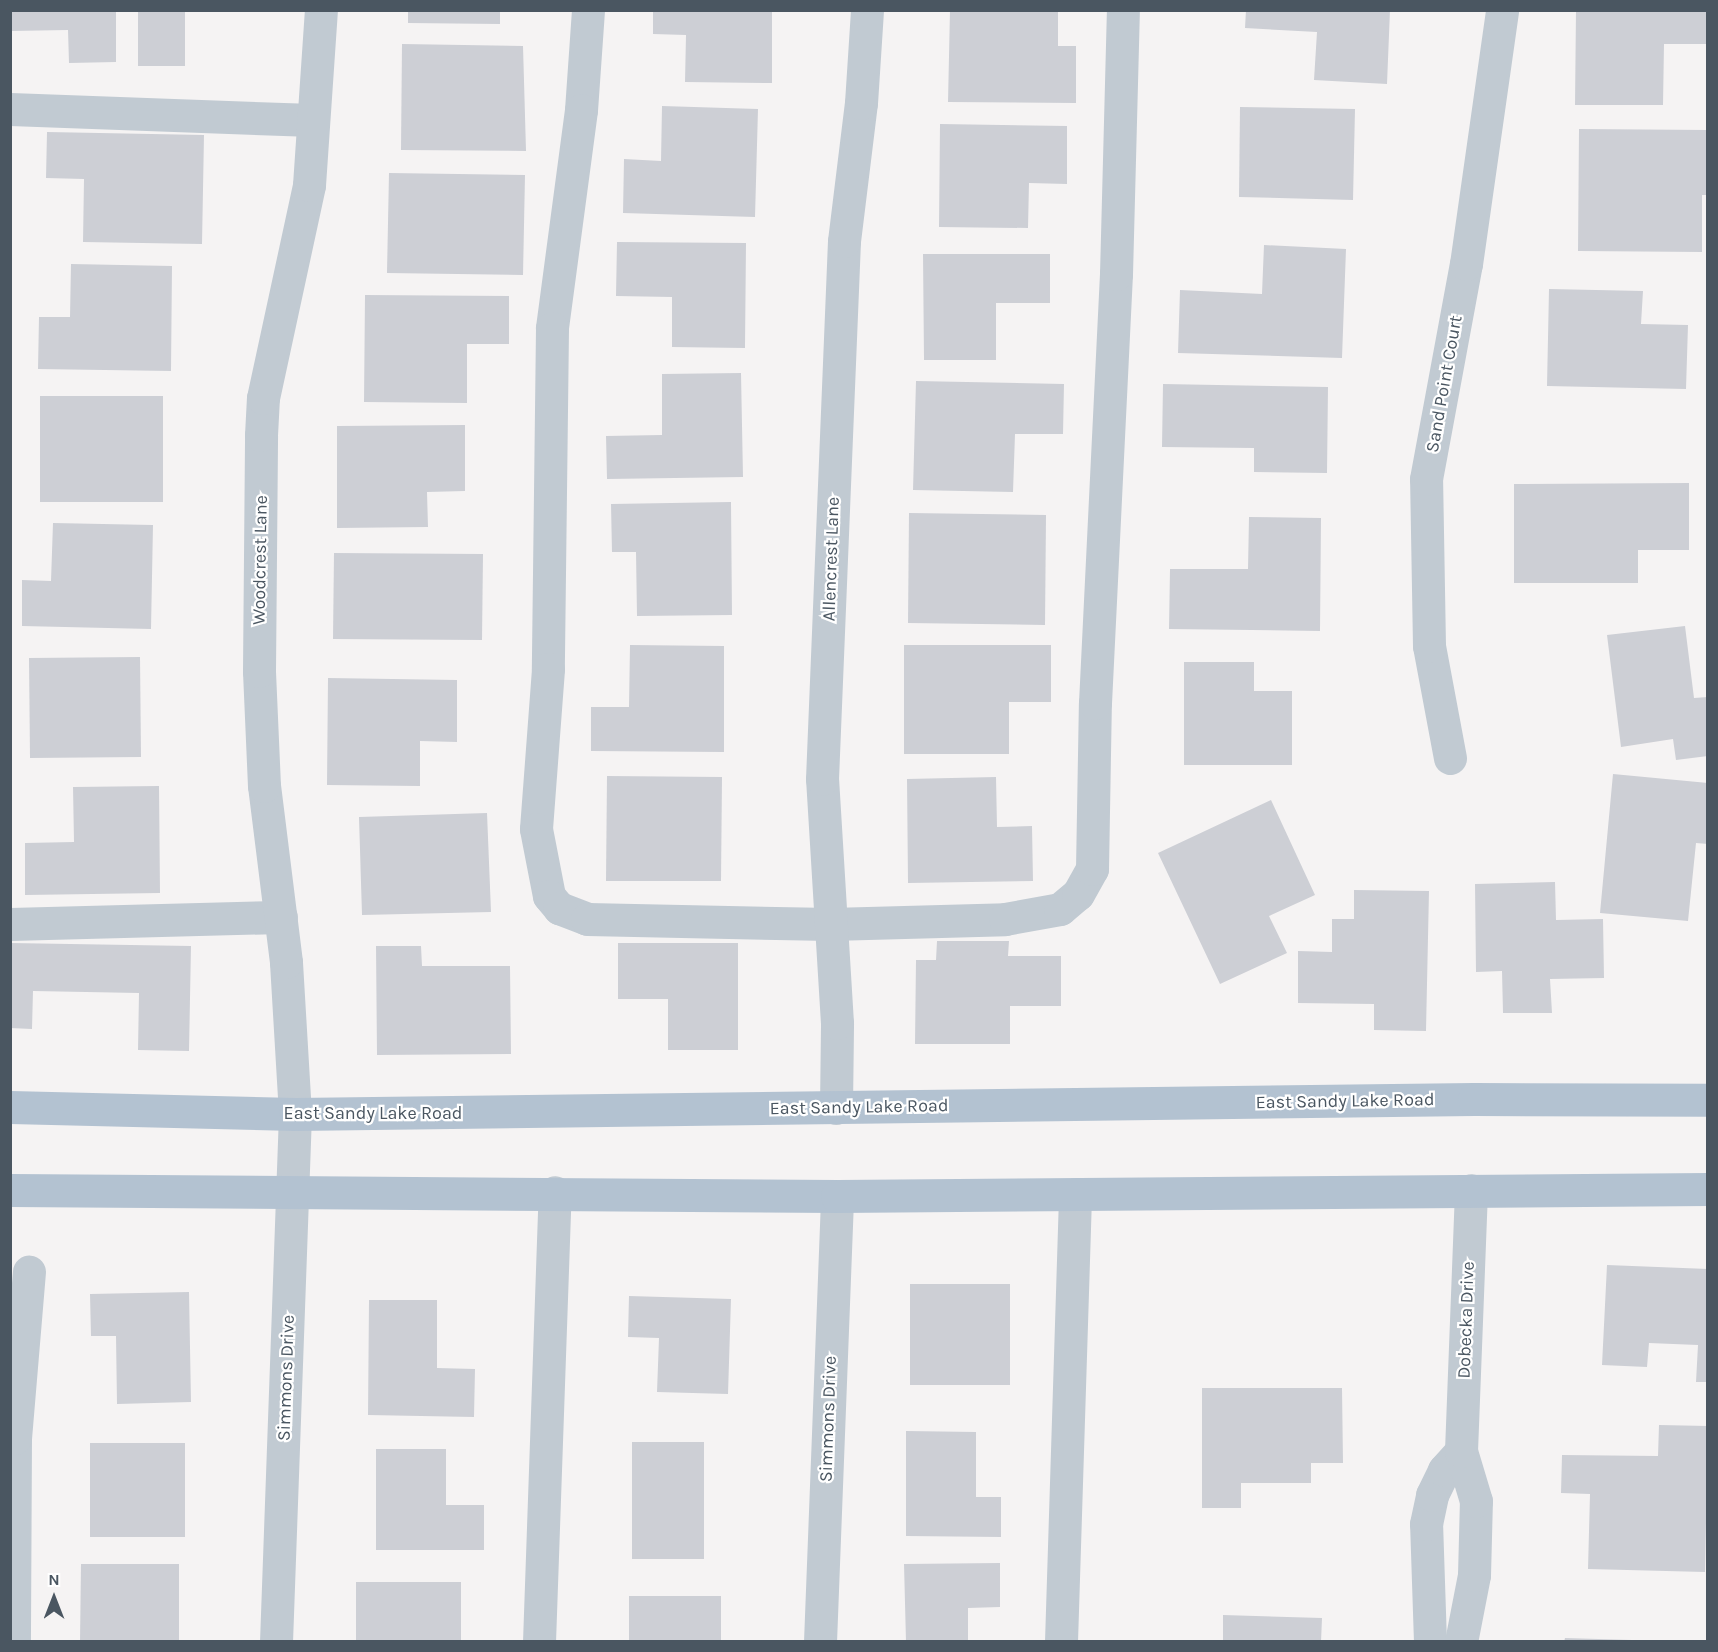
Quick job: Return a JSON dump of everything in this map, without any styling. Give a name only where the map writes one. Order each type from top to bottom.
[{"type":"main road","name":"East Sandy Lake Road","points":[[10,1107],[295,1114],[1707,1100]]},
{"type":"main road","points":[[10,1190],[555,1192],[837,1196],[1707,1189]]},
{"type":"street","name":"Woodcrest Lane","points":[[295,1114],[280,917],[264,786],[259,671],[261,435],[263,398],[309,185],[321,10]]},
{"type":"street","points":[[588,10],[581,110],[552,328],[548,669],[536,829],[549,896],[560,908],[586,919],[831,924],[1005,919],[1060,909],[1078,894],[1092,869],[1095,703],[1116,274],[1123,10]]},
{"type":"street","name":"Allencrest Lane","points":[[836,1108],[824,743],[844,241],[861,104],[867,10]]},
{"type":"street","name":"Sand Point Court","points":[[1450,758],[1429,646],[1426,479],[1466,264],[1502,10]]},
{"type":"street","points":[[10,109],[313,120]]},
{"type":"street","points":[[10,924],[280,917]]},
{"type":"street","name":"Simmons Drive","points":[[276,1641],[295,1114]]},
{"type":"street","name":"Dobecka Drive","points":[[1461,1641],[1474,1575],[1476,1501],[1461,1451],[1472,1190]]},
{"type":"street","points":[[539,1641],[555,1192]]},
{"type":"street","points":[[1061,1641],[1075,1194]]},
{"type":"street","name":"Simmons Drive","points":[[820,1641],[837,1196]]},
{"type":"street","points":[[14,1641],[13,1438],[29,1272]]},
{"type":"street","points":[[1430,1641],[1426,1524],[1436,1487],[1461,1451]]},
{"type":"building","points":[[10,10],[116,10],[116,62],[69,63],[68,30],[10,31]]},
{"type":"building","points":[[138,10],[185,10],[185,66],[138,66]]},
{"type":"building","points":[[408,10],[500,10],[500,24],[408,23]]},
{"type":"building","points":[[653,10],[772,10],[772,83],[685,82],[686,35],[653,34]]},
{"type":"building","points":[[950,10],[1058,10],[1058,46],[1076,46],[1076,103],[948,102]]},
{"type":"building","points":[[1246,10],[1390,10],[1387,84],[1314,80],[1317,32],[1245,28]]},
{"type":"building","points":[[1576,10],[1708,10],[1708,44],[1664,44],[1663,105],[1575,105]]},
{"type":"building","points":[[402,44],[523,46],[526,151],[401,150]]},
{"type":"building","points":[[662,106],[758,109],[755,217],[623,213],[624,159],[661,161]]},
{"type":"building","points":[[1240,107],[1355,109],[1353,200],[1239,197]]},
{"type":"building","points":[[940,124],[1067,126],[1067,184],[1029,183],[1028,228],[939,227]]},
{"type":"building","points":[[1579,129],[1708,130],[1708,195],[1702,195],[1702,252],[1578,251]]},
{"type":"building","points":[[47,132],[204,135],[202,244],[83,242],[84,179],[46,178]]},
{"type":"building","points":[[389,173],[525,175],[523,275],[387,273]]},
{"type":"building","points":[[617,242],[746,243],[745,348],[672,347],[672,297],[616,296]]},
{"type":"building","points":[[1264,245],[1346,249],[1342,358],[1178,353],[1180,290],[1262,294]]},
{"type":"building","points":[[923,254],[1050,254],[1050,303],[996,303],[996,360],[924,360]]},
{"type":"building","points":[[71,264],[172,266],[171,371],[38,369],[39,317],[70,317]]},
{"type":"building","points":[[1549,289],[1643,291],[1641,324],[1688,325],[1686,389],[1547,386]]},
{"type":"building","points":[[365,295],[509,296],[509,344],[467,344],[467,403],[364,402]]},
{"type":"building","points":[[741,373],[743,477],[607,479],[606,436],[662,435],[662,374]]},
{"type":"building","points":[[916,381],[1064,384],[1063,434],[1015,434],[1013,492],[913,490]]},
{"type":"building","points":[[1163,384],[1328,387],[1327,473],[1254,472],[1254,448],[1162,447]]},
{"type":"building","points":[[40,396],[163,396],[163,502],[40,502]]},
{"type":"building","points":[[465,425],[465,491],[427,492],[428,527],[337,528],[337,426]]},
{"type":"building","points":[[1689,483],[1689,550],[1638,550],[1638,583],[1514,583],[1514,484]]},
{"type":"building","points":[[731,502],[732,615],[637,616],[636,552],[612,552],[611,504]]},
{"type":"building","points":[[909,513],[1046,515],[1045,625],[908,623]]},
{"type":"building","points":[[1249,517],[1321,518],[1320,631],[1169,629],[1170,569],[1248,569]]},
{"type":"building","points":[[53,523],[153,525],[151,629],[22,626],[22,580],[51,581]]},
{"type":"building","points":[[334,553],[483,554],[482,640],[333,639]]},
{"type":"building","points":[[1685,626],[1694,698],[1708,697],[1708,756],[1676,760],[1673,739],[1621,747],[1607,635]]},
{"type":"building","points":[[630,645],[724,646],[724,752],[591,751],[591,707],[629,707]]},
{"type":"building","points":[[904,645],[1051,645],[1051,702],[1009,702],[1009,754],[904,754]]},
{"type":"building","points":[[140,657],[141,757],[30,758],[29,658]]},
{"type":"building","points":[[1184,662],[1254,662],[1254,691],[1292,691],[1292,765],[1184,765]]},
{"type":"building","points":[[328,678],[457,680],[457,742],[420,741],[420,786],[327,785]]},
{"type":"building","points":[[1613,774],[1708,783],[1708,844],[1696,843],[1688,921],[1600,913]]},
{"type":"building","points":[[607,776],[722,777],[721,881],[606,881]]},
{"type":"building","points":[[996,777],[997,827],[1032,826],[1033,881],[908,883],[907,779]]},
{"type":"building","points":[[159,786],[160,893],[25,895],[25,843],[74,842],[73,787]]},
{"type":"building","points":[[1271,800],[1315,895],[1269,916],[1287,953],[1220,984],[1158,853]]},
{"type":"building","points":[[487,813],[491,912],[362,915],[359,817]]},
{"type":"building","points":[[1555,882],[1556,920],[1603,919],[1604,978],[1550,979],[1552,1013],[1503,1013],[1502,971],[1476,972],[1475,884]]},
{"type":"building","points":[[1354,890],[1429,891],[1426,1031],[1374,1030],[1374,1004],[1298,1003],[1298,951],[1332,952],[1332,919],[1354,919]]},
{"type":"building","points":[[937,941],[1009,941],[1008,956],[1061,956],[1061,1006],[1010,1006],[1010,1044],[915,1044],[916,960],[936,960]]},
{"type":"building","points":[[10,943],[191,946],[189,1051],[138,1050],[139,993],[33,991],[32,1029],[10,1028]]},
{"type":"building","points":[[618,943],[738,943],[738,1050],[668,1050],[668,999],[618,999]]},
{"type":"building","points":[[376,946],[421,946],[422,966],[510,966],[511,1054],[377,1055]]},
{"type":"building","points":[[1607,1265],[1708,1269],[1708,1382],[1696,1382],[1698,1345],[1649,1343],[1647,1367],[1602,1365]]},
{"type":"building","points":[[910,1284],[1010,1284],[1010,1385],[910,1385]]},
{"type":"building","points":[[189,1292],[191,1402],[117,1404],[116,1336],[91,1336],[90,1294]]},
{"type":"building","points":[[629,1296],[731,1299],[728,1394],[657,1392],[659,1338],[628,1337]]},
{"type":"building","points":[[369,1300],[437,1300],[437,1368],[475,1369],[474,1417],[368,1415]]},
{"type":"building","points":[[1202,1388],[1342,1388],[1343,1463],[1311,1463],[1311,1483],[1241,1483],[1241,1508],[1202,1508]]},
{"type":"building","points":[[1659,1425],[1708,1426],[1705,1572],[1588,1569],[1590,1494],[1561,1493],[1562,1455],[1658,1456]]},
{"type":"building","points":[[906,1431],[976,1432],[976,1497],[1001,1497],[1001,1537],[906,1536]]},
{"type":"building","points":[[632,1442],[704,1442],[704,1559],[632,1559]]},
{"type":"building","points":[[90,1443],[185,1443],[185,1537],[90,1537]]},
{"type":"building","points":[[376,1449],[446,1449],[446,1505],[484,1505],[484,1550],[376,1550]]},
{"type":"building","points":[[1000,1563],[1000,1607],[968,1608],[968,1642],[906,1642],[904,1564]]},
{"type":"building","points":[[81,1564],[179,1564],[179,1642],[80,1642]]},
{"type":"building","points":[[356,1582],[461,1582],[461,1642],[356,1642]]},
{"type":"building","points":[[629,1596],[721,1596],[721,1642],[629,1642]]},
{"type":"building","points":[[1223,1615],[1322,1618],[1321,1642],[1223,1642]]},
{"type":"building","points":[[1565,1638],[1632,1640],[1632,1642],[1564,1642]]}]
